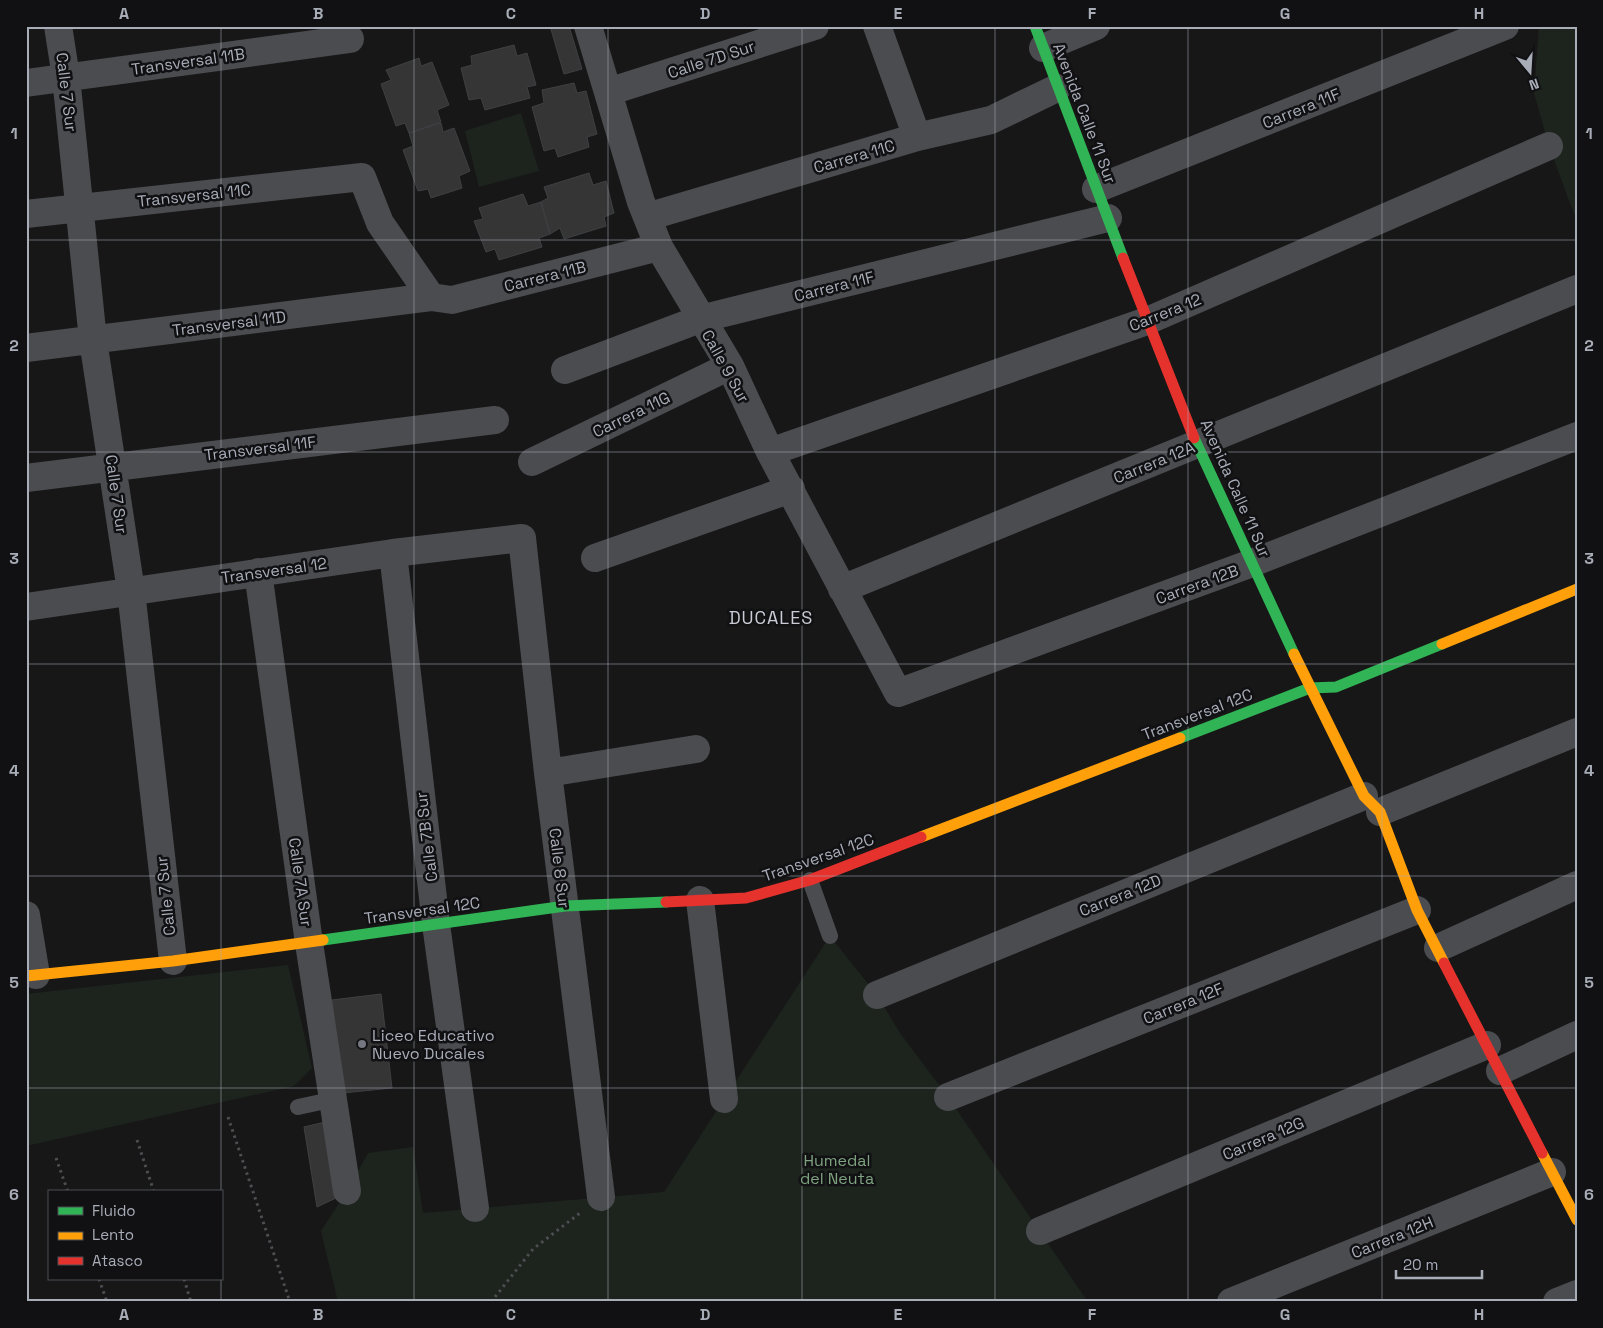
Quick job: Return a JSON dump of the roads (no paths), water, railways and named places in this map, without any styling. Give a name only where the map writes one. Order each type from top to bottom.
[{"type":"street","name":"Calle 7 Sur","points":[[58,26],[66,78],[93,340],[114,466],[131,591],[173,962]]},
{"type":"street","name":"Calle 9 Sur","points":[[588,26],[647,217],[659,247],[700,319],[730,366],[770,452],[898,693]]},
{"type":"street","name":"Calle 7D Sur","points":[[608,92],[815,26]]},
{"type":"street","points":[[877,26],[918,137]]},
{"type":"street","points":[[1039,37],[1096,26]]},
{"type":"street","name":"Carrera 11F","points":[[1096,189],[1505,26]]},
{"type":"street","name":"Avenida Calle 11 Sur","points":[[1039,37],[1096,189],[1197,444],[1310,688],[1372,804],[1417,910],[1576,1215]]},
{"type":"street","name":"Transversal 11B","points":[[26,83],[350,39]]},
{"type":"street","name":"Carrera 11C","points":[[647,217],[918,137],[991,120],[1057,88]]},
{"type":"street","name":"Carrera 12","points":[[770,452],[1148,321],[1549,146]]},
{"type":"street","name":"Transversal 11C","points":[[26,214],[362,177],[380,224],[431,297]]},
{"type":"street","name":"Carrera 11F","points":[[565,370],[700,319],[1108,218]]},
{"type":"street","name":"Carrera 11B","points":[[431,297],[452,300],[659,247]]},
{"type":"street","name":"Carrera 12A","points":[[842,589],[1577,289]]},
{"type":"street","name":"Transversal 11D","points":[[26,348],[431,297]]},
{"type":"street","name":"Carrera 11G","points":[[532,462],[730,366]]},
{"type":"street","name":"Transversal 11F","points":[[26,478],[494,420]]},
{"type":"street","name":"Carrera 12B","points":[[898,693],[1252,564],[1577,436]]},
{"type":"street","points":[[595,558],[791,489]]},
{"type":"street","name":"Transversal 12","points":[[26,607],[393,553],[522,538]]},
{"type":"street","name":"Calle 8 Sur","points":[[522,538],[548,773],[601,1197]]},
{"type":"street","name":"Calle 7B Sur","points":[[393,553],[436,924],[475,1208]]},
{"type":"street","name":"Calle 7A Sur","points":[[258,572],[309,943],[335,1099],[347,1192]]},
{"type":"street","name":"Transversal 12C","points":[[31,975],[173,962],[565,906],[746,898],[810,880],[1310,688],[1336,687],[1577,589]]},
{"type":"street","name":"Carrera 12D","points":[[877,995],[1372,804],[1577,732]]},
{"type":"street","points":[[548,773],[696,749]]},
{"type":"street","points":[[1438,948],[1577,885]]},
{"type":"street","points":[[700,900],[724,1099]]},
{"type":"street","name":"Carrera 12F","points":[[948,1097],[1417,910]]},
{"type":"street","points":[[26,914],[31,975]]},
{"type":"street","points":[[1500,1070],[1577,1035]]},
{"type":"street","name":"Carrera 12G","points":[[1040,1231],[1486,1045]]},
{"type":"street","name":"Carrera 12H","points":[[1231,1302],[1552,1172]]},
{"type":"street","points":[[1557,1302],[1577,1294]]},
{"type":"lane","points":[[810,880],[830,936]]},
{"type":"lane","points":[[298,1107],[335,1099]]},
{"type":"place","name":"Liceo Educativo Nuevo Ducales","points":[[362,1044]]},
{"type":"district","name":"DUCALES","points":[[771,618]]},
{"type":"park label","name":"Humedal del Neuta","points":[[837,1169]]}]
